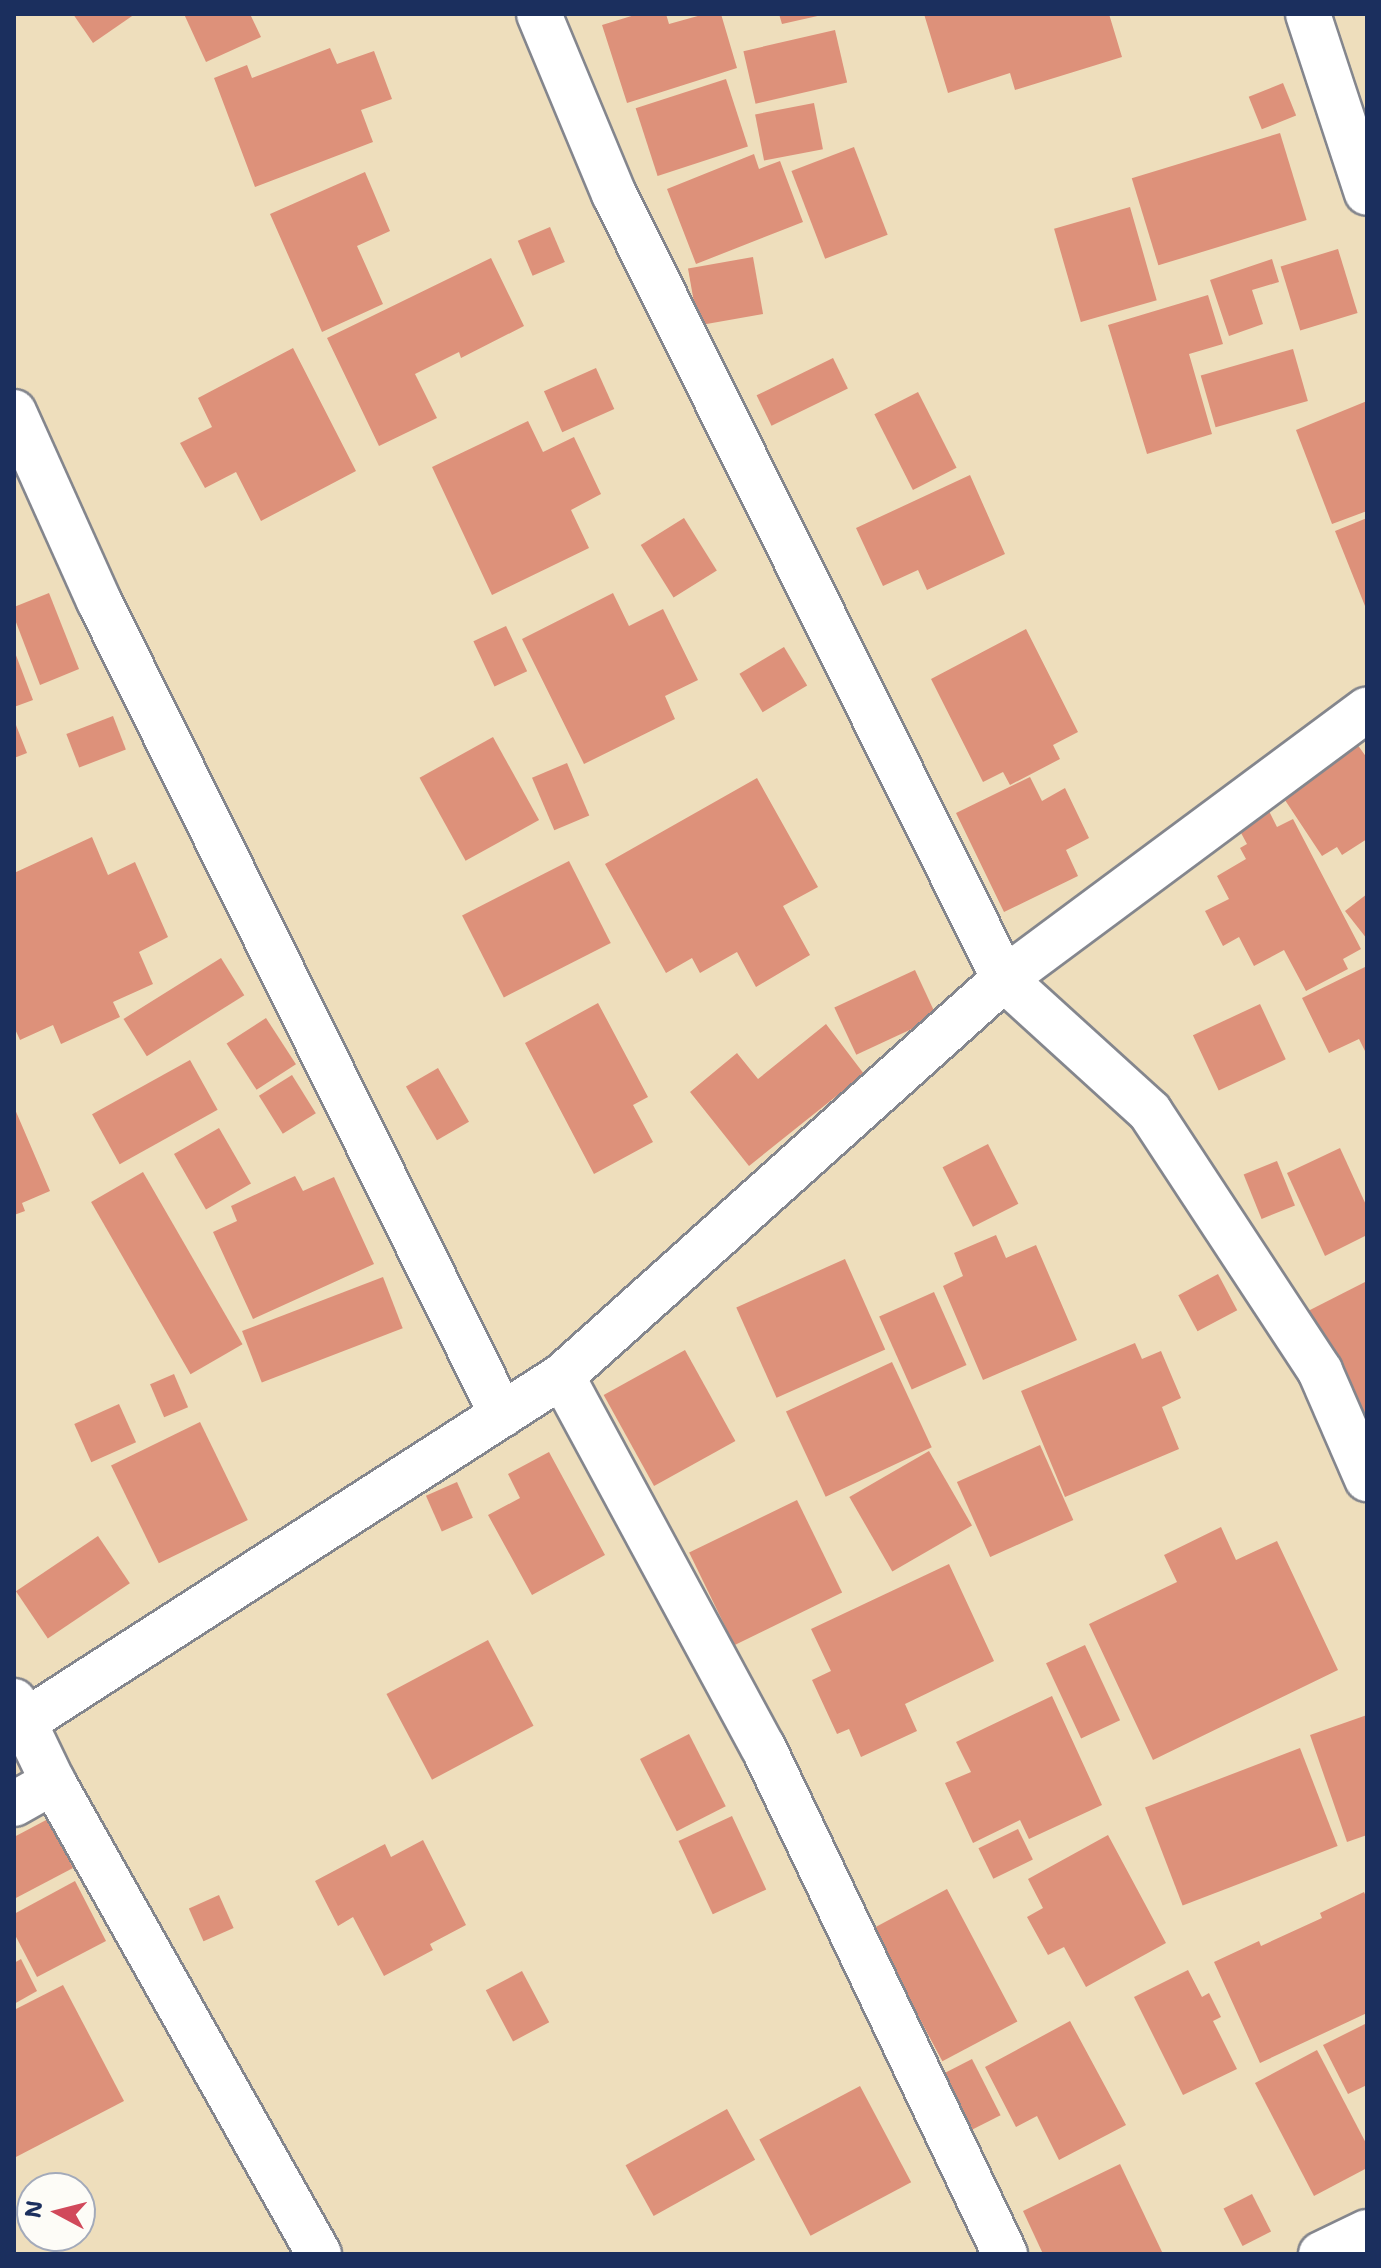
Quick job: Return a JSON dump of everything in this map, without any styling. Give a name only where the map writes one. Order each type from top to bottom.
[{"type":"street","points":[[539,14],[614,194],[1004,979],[1150,1112],[1320,1371],[1367,1479]]},
{"type":"street","points":[[1308,14],[1367,193]]},
{"type":"street","points":[[14,412],[99,601],[502,1415]]},
{"type":"street","points":[[319,2254],[53,1782],[19,1711],[562,1376],[1004,979],[1367,709]]},
{"type":"street","points":[[562,1376],[763,1747],[1005,2254]]},
{"type":"street","points":[[14,1804],[53,1782]]},
{"type":"street","points":[[1321,2254],[1367,2232]]},
{"type":"building","points":[[73,14],[135,14],[93,43]]},
{"type":"building","points":[[184,14],[250,14],[261,37],[206,62]]},
{"type":"building","points":[[638,14],[666,14],[669,24],[705,14],[721,14],[737,68],[627,103],[602,25]]},
{"type":"building","points":[[779,14],[822,14],[822,15],[782,24]]},
{"type":"building","points":[[924,14],[1109,14],[1122,57],[1015,90],[1010,73],[948,93]]},
{"type":"building","points":[[835,30],[847,83],[756,104],[743,51]]},
{"type":"building","points":[[330,48],[337,64],[374,51],[392,99],[361,110],[373,142],[255,187],[214,78],[247,65],[252,78]]},
{"type":"building","points":[[726,79],[748,147],[658,176],[636,108]]},
{"type":"building","points":[[1283,83],[1296,115],[1262,129],[1249,97]]},
{"type":"building","points":[[814,103],[823,149],[764,161],[755,114]]},
{"type":"building","points":[[1280,133],[1307,220],[1158,265],[1132,178]]},
{"type":"building","points":[[854,147],[888,235],[825,259],[791,171]]},
{"type":"building","points":[[754,154],[759,169],[780,161],[803,222],[696,264],[667,189]]},
{"type":"building","points":[[365,172],[390,231],[357,246],[383,304],[322,332],[270,214]]},
{"type":"building","points":[[1130,207],[1157,300],[1081,322],[1054,229]]},
{"type":"building","points":[[550,227],[565,262],[533,276],[518,241]]},
{"type":"building","points":[[1338,249],[1358,313],[1300,331],[1281,267]]},
{"type":"building","points":[[753,257],[763,314],[698,326],[688,268]]},
{"type":"building","points":[[491,258],[524,326],[461,358],[459,352],[415,374],[437,418],[379,446],[327,338]]},
{"type":"building","points":[[1272,259],[1279,282],[1252,290],[1263,324],[1229,336],[1210,280]]},
{"type":"building","points":[[1208,295],[1223,344],[1189,354],[1212,434],[1147,454],[1108,325]]},
{"type":"building","points":[[293,348],[356,471],[261,521],[236,472],[205,488],[180,443],[212,427],[198,398]]},
{"type":"building","points":[[1293,349],[1308,401],[1216,427],[1201,375]]},
{"type":"building","points":[[833,358],[848,389],[772,426],[757,395]]},
{"type":"building","points":[[596,368],[614,409],[562,432],[544,391]]},
{"type":"building","points":[[918,392],[957,468],[913,490],[874,414]]},
{"type":"building","points":[[1367,401],[1367,511],[1332,524],[1296,430]]},
{"type":"building","points":[[528,421],[543,452],[574,437],[601,494],[571,510],[589,548],[492,595],[432,467]]},
{"type":"building","points":[[970,475],[1005,554],[927,590],[918,570],[883,586],[856,528]]},
{"type":"building","points":[[684,518],[717,571],[674,598],[641,545]]},
{"type":"building","points":[[1367,518],[1367,611],[1335,531]]},
{"type":"building","points":[[49,593],[79,669],[40,685],[14,617],[14,607]]},
{"type":"building","points":[[613,593],[629,626],[663,609],[698,680],[665,696],[675,719],[584,764],[522,639]]},
{"type":"building","points":[[506,626],[527,671],[495,687],[473,641]]},
{"type":"building","points":[[1026,629],[1078,732],[1053,745],[1060,759],[1010,785],[1003,772],[983,782],[931,679]]},
{"type":"building","points":[[784,647],[807,686],[763,712],[739,674]]},
{"type":"building","points":[[14,650],[33,700],[14,707]]},
{"type":"building","points":[[113,716],[126,750],[79,768],[66,734]]},
{"type":"building","points":[[14,720],[27,753],[14,758]]},
{"type":"building","points":[[493,737],[539,820],[466,861],[420,778]]},
{"type":"building","points":[[1357,744],[1367,758],[1367,839],[1342,855],[1337,847],[1322,856],[1281,794]]},
{"type":"building","points":[[567,763],[589,815],[554,830],[532,778]]},
{"type":"building","points":[[1030,777],[1042,801],[1065,788],[1089,838],[1066,850],[1078,876],[1004,912],[956,813]]},
{"type":"building","points":[[757,778],[818,887],[783,906],[810,955],[756,987],[737,952],[700,973],[692,958],[666,973],[605,864]]},
{"type":"building","points":[[1265,803],[1277,827],[1293,819],[1361,949],[1343,959],[1348,969],[1306,991],[1284,950],[1254,966],[1239,937],[1223,946],[1205,911],[1229,899],[1217,876],[1246,859],[1240,848],[1247,844],[1234,820]]},
{"type":"building","points":[[92,837],[108,875],[135,862],[168,937],[139,952],[153,984],[113,1002],[120,1017],[61,1044],[53,1025],[20,1040],[14,1027],[14,873]]},
{"type":"building","points":[[569,861],[611,943],[504,997],[462,915]]},
{"type":"building","points":[[1367,894],[1367,939],[1345,911]]},
{"type":"building","points":[[221,958],[244,995],[147,1056],[123,1019]]},
{"type":"building","points":[[1367,966],[1367,1055],[1359,1039],[1329,1053],[1302,998]]},
{"type":"building","points":[[915,970],[937,1017],[856,1055],[834,1008]]},
{"type":"building","points":[[598,1003],[648,1097],[633,1105],[653,1142],[594,1174],[525,1043]]},
{"type":"building","points":[[1260,1004],[1286,1059],[1219,1091],[1193,1035]]},
{"type":"building","points":[[266,1018],[296,1064],[257,1090],[227,1044]]},
{"type":"building","points":[[826,1024],[864,1074],[749,1166],[690,1092],[737,1053],[758,1079]]},
{"type":"building","points":[[190,1060],[218,1110],[120,1164],[92,1114]]},
{"type":"building","points":[[438,1068],[469,1122],[437,1140],[406,1086]]},
{"type":"building","points":[[292,1075],[316,1113],[283,1134],[259,1096]]},
{"type":"building","points":[[14,1107],[50,1191],[22,1203],[25,1211],[14,1215]]},
{"type":"building","points":[[219,1128],[251,1183],[206,1209],[174,1154]]},
{"type":"building","points":[[988,1144],[1018,1204],[973,1227],[943,1167]]},
{"type":"building","points":[[1340,1148],[1367,1207],[1367,1235],[1325,1256],[1287,1173]]},
{"type":"building","points":[[1277,1161],[1295,1206],[1262,1219],[1244,1174]]},
{"type":"building","points":[[143,1172],[242,1344],[191,1374],[91,1202]]},
{"type":"building","points":[[295,1176],[303,1191],[334,1177],[374,1264],[253,1319],[213,1232],[237,1221],[231,1206]]},
{"type":"building","points":[[996,1235],[1006,1258],[1036,1245],[1077,1340],[983,1380],[943,1286],[963,1276],[954,1253]]},
{"type":"building","points":[[845,1259],[885,1349],[777,1398],[736,1307]]},
{"type":"building","points":[[1218,1274],[1237,1310],[1198,1331],[1178,1295]]},
{"type":"building","points":[[383,1277],[403,1328],[262,1382],[242,1331]]},
{"type":"building","points":[[1367,1281],[1367,1411],[1359,1415],[1308,1311]]},
{"type":"building","points":[[934,1292],[967,1365],[912,1389],[879,1316]]},
{"type":"building","points":[[1135,1343],[1142,1359],[1161,1351],[1181,1398],[1162,1407],[1179,1449],[1065,1497],[1021,1391]]},
{"type":"building","points":[[685,1350],[735,1441],[654,1486],[604,1395]]},
{"type":"building","points":[[892,1362],[932,1447],[826,1497],[786,1411]]},
{"type":"building","points":[[174,1374],[188,1407],[164,1417],[150,1384]]},
{"type":"building","points":[[119,1404],[136,1442],[91,1462],[74,1424]]},
{"type":"building","points":[[200,1422],[248,1520],[159,1563],[111,1465]]},
{"type":"building","points":[[1040,1445],[1073,1520],[990,1557],[957,1482]]},
{"type":"building","points":[[929,1451],[972,1525],[892,1571],[849,1497]]},
{"type":"building","points":[[549,1452],[605,1555],[532,1595],[488,1515],[520,1498],[508,1474]]},
{"type":"building","points":[[457,1482],[473,1518],[442,1531],[426,1496]]},
{"type":"building","points":[[797,1500],[842,1593],[734,1645],[689,1553]]},
{"type":"building","points":[[1221,1527],[1236,1560],[1277,1541],[1338,1670],[1153,1760],[1089,1624],[1177,1582],[1164,1555]]},
{"type":"building","points":[[98,1536],[130,1583],[48,1639],[16,1591]]},
{"type":"building","points":[[949,1564],[994,1661],[905,1704],[917,1731],[861,1757],[849,1729],[837,1734],[812,1680],[831,1671],[811,1629]]},
{"type":"building","points":[[488,1640],[534,1726],[432,1780],[386,1694]]},
{"type":"building","points":[[1085,1645],[1120,1720],[1081,1738],[1046,1663]]},
{"type":"building","points":[[1052,1696],[1102,1805],[1029,1839],[1020,1820],[973,1843],[945,1783],[971,1772],[956,1742]]},
{"type":"building","points":[[1367,1715],[1367,1835],[1347,1842],[1310,1735]]},
{"type":"building","points":[[689,1734],[726,1806],[677,1831],[640,1759]]},
{"type":"building","points":[[1300,1748],[1338,1846],[1183,1906],[1145,1807]]},
{"type":"building","points":[[732,1816],[766,1889],[713,1914],[679,1841]]},
{"type":"building","points":[[48,1819],[73,1868],[14,1899],[14,1837]]},
{"type":"building","points":[[1018,1829],[1033,1860],[993,1879],[978,1848]]},
{"type":"building","points":[[1108,1835],[1166,1943],[1086,1987],[1064,1947],[1048,1955],[1027,1917],[1043,1908],[1028,1879]]},
{"type":"building","points":[[423,1840],[466,1925],[430,1944],[433,1950],[384,1976],[353,1917],[338,1926],[315,1881],[385,1844],[391,1857]]},
{"type":"building","points":[[75,1881],[106,1941],[37,1977],[14,1933],[14,1914]]},
{"type":"building","points":[[947,1889],[1017,2021],[942,2061],[872,1929]]},
{"type":"building","points":[[1364,1892],[1367,1899],[1367,2013],[1260,2063],[1214,1962],[1259,1941],[1261,1946],[1322,1918],[1320,1913]]},
{"type":"building","points":[[219,1895],[234,1928],[203,1941],[189,1908]]},
{"type":"building","points":[[21,1959],[37,1991],[14,2004],[14,1963]]},
{"type":"building","points":[[1188,1970],[1202,1997],[1209,1993],[1221,2017],[1213,2021],[1237,2069],[1183,2095],[1134,1997]]},
{"type":"building","points":[[522,1971],[549,2022],[513,2041],[486,1990]]},
{"type":"building","points":[[63,1985],[124,2101],[14,2158],[14,2010]]},
{"type":"building","points":[[1070,2021],[1126,2125],[1059,2160],[1037,2116],[1016,2127],[985,2067]]},
{"type":"building","points":[[1367,2023],[1367,2085],[1348,2094],[1323,2045]]},
{"type":"building","points":[[1317,2050],[1367,2145],[1367,2168],[1314,2196],[1255,2083]]},
{"type":"building","points":[[972,2059],[1001,2115],[969,2131],[941,2075]]},
{"type":"building","points":[[860,2086],[911,2182],[811,2236],[759,2140]]},
{"type":"building","points":[[727,2109],[755,2160],[654,2216],[626,2165]]},
{"type":"building","points":[[1120,2164],[1163,2254],[1043,2254],[1023,2211]]},
{"type":"building","points":[[1252,2194],[1271,2231],[1243,2246],[1223,2209]]}]
